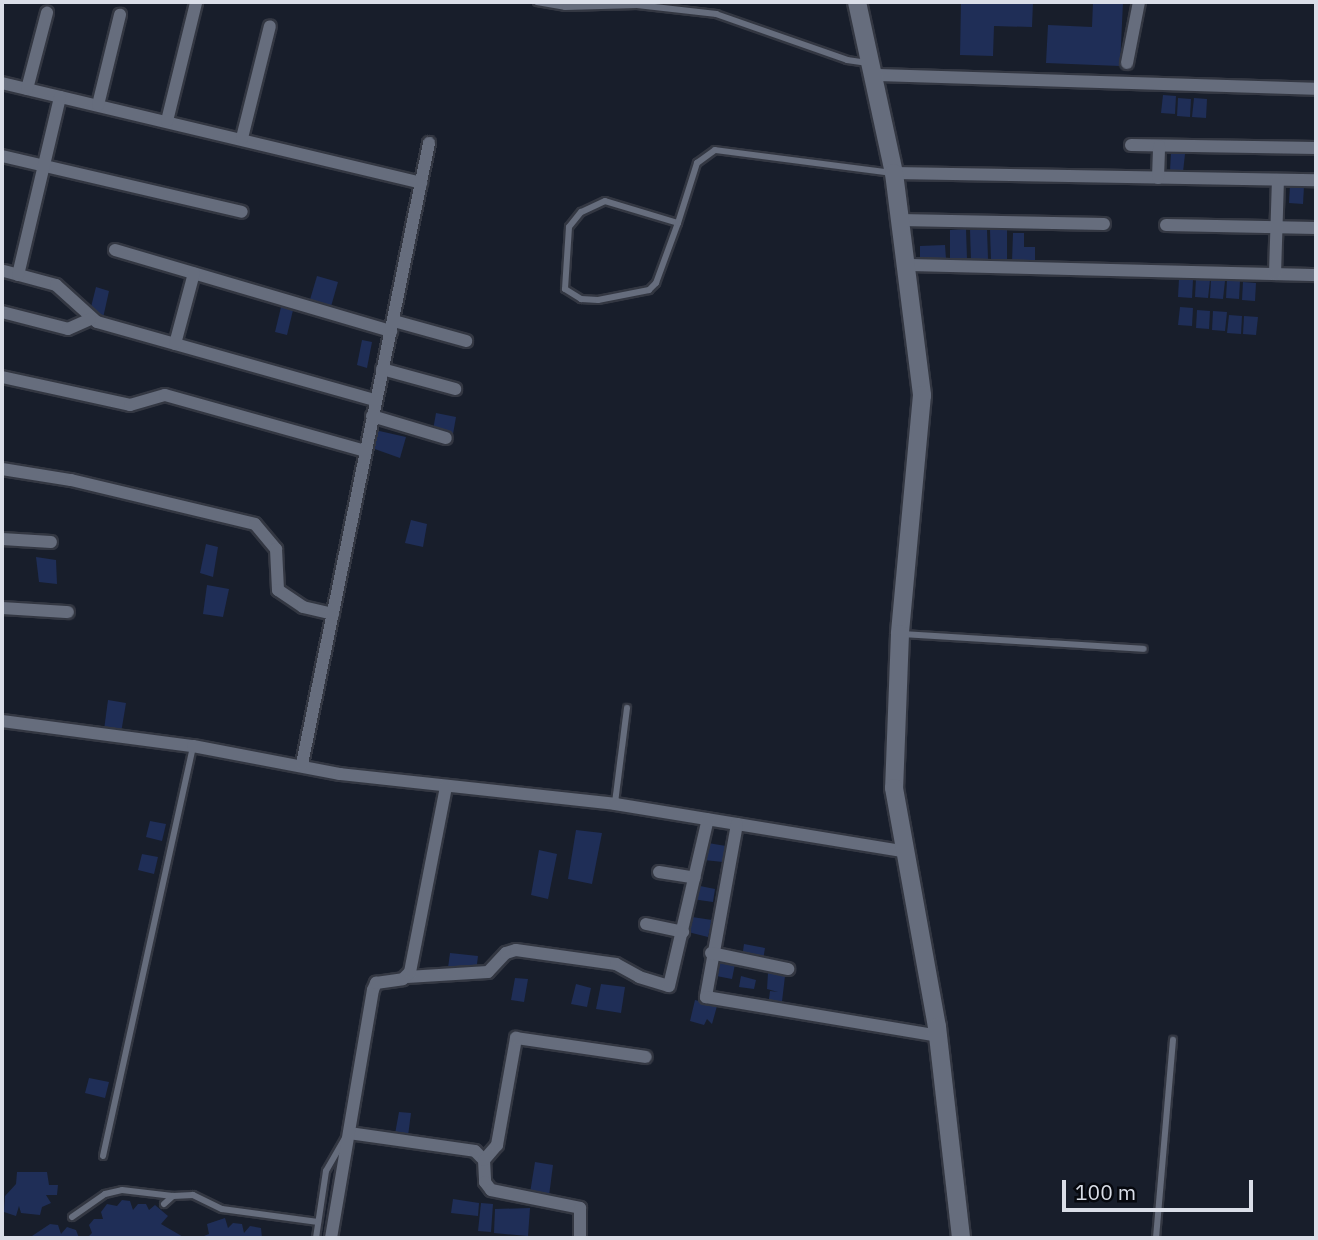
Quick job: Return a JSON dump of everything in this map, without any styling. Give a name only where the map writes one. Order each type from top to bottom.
[{"type":"street","points":[[857,2],[875,69],[894,173],[922,395],[900,634],[894,788],[938,1036],[961,1238]]},
{"type":"street","points":[[1127,63],[1139,2]]},
{"type":"street","points":[[167,121],[196,3]]},
{"type":"street","points":[[27,89],[47,13]]},
{"type":"street","points":[[98,105],[120,15]]},
{"type":"street","points":[[242,138],[270,26]]},
{"type":"street","points":[[875,69],[1316,89]]},
{"type":"street","points":[[2,83],[242,138],[421,183]]},
{"type":"street","points":[[18,275],[60,97]]},
{"type":"street","points":[[302,764],[429,143]]},
{"type":"street","points":[[1131,145],[1316,148]]},
{"type":"street","points":[[1158,178],[1160,146]]},
{"type":"street","points":[[2,156],[242,212]]},
{"type":"street","points":[[894,173],[1316,180]]},
{"type":"street","points":[[1275,274],[1278,180]]},
{"type":"street","points":[[900,220],[1104,224]]},
{"type":"street","points":[[1166,225],[1316,228]]},
{"type":"street","points":[[115,250],[392,326],[466,341]]},
{"type":"street","points":[[906,265],[1316,275]]},
{"type":"street","points":[[5,271],[56,285],[90,320],[375,400]]},
{"type":"street","points":[[175,344],[194,273]]},
{"type":"street","points":[[2,312],[68,329],[90,320]]},
{"type":"street","points":[[382,369],[455,389]]},
{"type":"street","points":[[2,377],[130,405],[164,395],[365,451]]},
{"type":"street","points":[[372,416],[446,438]]},
{"type":"street","points":[[2,469],[71,480],[255,524],[276,548],[278,590],[303,607],[332,614]]},
{"type":"street","points":[[2,540],[51,541]]},
{"type":"street","points":[[2,608],[68,611]]},
{"type":"street","points":[[2,721],[193,746],[302,764],[340,774],[615,804],[907,852]]},
{"type":"street","points":[[407,977],[446,786]]},
{"type":"street","points":[[331,1238],[376,983],[407,977],[488,972],[506,953],[516,950],[616,964],[639,977],[669,986],[708,819]]},
{"type":"street","points":[[737,824],[705,994],[711,999],[938,1036]]},
{"type":"street","points":[[659,872],[695,878]]},
{"type":"street","points":[[646,924],[683,932]]},
{"type":"street","points":[[711,953],[788,968]]},
{"type":"street","points":[[484,1160],[497,1145],[516,1038],[646,1058]]},
{"type":"street","points":[[348,1133],[475,1151],[484,1160],[485,1182],[491,1190],[580,1208],[580,1238]]},
{"type":"lane","points":[[537,2],[565,7],[637,5],[716,13],[875,69]]},
{"type":"lane","points":[[678,223],[605,201],[582,212],[569,227],[565,289],[581,299],[598,300],[649,290],[656,283],[678,223],[697,163],[715,150],[894,173]]},
{"type":"lane","points":[[900,634],[1144,649]]},
{"type":"lane","points":[[615,804],[627,708]]},
{"type":"lane","points":[[103,1156],[193,746]]},
{"type":"lane","points":[[1156,1238],[1174,1040]]},
{"type":"lane","points":[[316,1238],[326,1171],[348,1133]]},
{"type":"lane","points":[[72,1217],[105,1194],[122,1190],[173,1196],[193,1195],[222,1209],[318,1222]]},
{"type":"lane","points":[[164,1205],[173,1196]]},
{"type":"building","points":[[961,2],[1033,2],[1032,27],[994,26],[993,56],[960,55]]},
{"type":"building","points":[[1093,2],[1123,2],[1120,66],[1046,63],[1048,25],[1092,27]]},
{"type":"building","points":[[1163,95],[1176,96],[1175,114],[1161,113]]},
{"type":"building","points":[[1178,98],[1191,99],[1190,117],[1177,116]]},
{"type":"building","points":[[1194,98],[1207,99],[1206,118],[1192,117]]},
{"type":"building","points":[[1171,152],[1185,154],[1183,172],[1170,171]]},
{"type":"building","points":[[1290,185],[1304,186],[1303,204],[1289,203]]},
{"type":"building","points":[[966,229],[967,259],[950,259],[950,230]]},
{"type":"building","points":[[970,230],[987,230],[988,259],[971,260]]},
{"type":"building","points":[[990,230],[1007,230],[1007,260],[991,260]]},
{"type":"building","points":[[1013,233],[1024,233],[1024,247],[1035,247],[1035,263],[1012,262]]},
{"type":"building","points":[[945,245],[946,259],[920,260],[920,246]]},
{"type":"building","points":[[317,276],[338,282],[330,310],[309,303]]},
{"type":"building","points":[[1196,278],[1210,280],[1208,298],[1195,297]]},
{"type":"building","points":[[1179,279],[1193,280],[1192,298],[1178,297]]},
{"type":"building","points":[[1211,280],[1225,281],[1223,299],[1210,298]]},
{"type":"building","points":[[1227,280],[1240,281],[1239,299],[1226,298]]},
{"type":"building","points":[[1243,282],[1256,283],[1255,301],[1242,300]]},
{"type":"building","points":[[96,287],[109,291],[103,318],[90,311]]},
{"type":"building","points":[[282,303],[294,306],[287,335],[275,332]]},
{"type":"building","points":[[1180,307],[1193,308],[1192,326],[1178,325]]},
{"type":"building","points":[[1197,310],[1210,311],[1209,329],[1196,328]]},
{"type":"building","points":[[1213,311],[1227,312],[1225,331],[1212,330]]},
{"type":"building","points":[[1229,315],[1242,316],[1241,334],[1227,333]]},
{"type":"building","points":[[1244,316],[1258,317],[1256,335],[1243,334]]},
{"type":"building","points":[[362,340],[372,342],[367,368],[357,365]]},
{"type":"building","points":[[436,413],[456,417],[453,434],[433,430]]},
{"type":"building","points":[[375,430],[406,437],[400,458],[372,448]]},
{"type":"building","points":[[411,520],[427,524],[423,547],[405,543]]},
{"type":"building","points":[[206,544],[218,547],[213,577],[200,573]]},
{"type":"building","points":[[36,557],[56,560],[57,584],[39,582]]},
{"type":"building","points":[[207,585],[229,589],[223,617],[203,614]]},
{"type":"building","points":[[108,700],[126,703],[121,733],[104,730]]},
{"type":"building","points":[[150,821],[166,824],[162,841],[146,837]]},
{"type":"building","points":[[576,830],[602,833],[592,884],[568,879]]},
{"type":"building","points":[[708,843],[726,846],[723,862],[704,860]]},
{"type":"building","points":[[539,850],[557,854],[548,899],[531,895]]},
{"type":"building","points":[[142,854],[158,857],[154,874],[138,870]]},
{"type":"building","points":[[695,885],[715,889],[713,902],[692,899]]},
{"type":"building","points":[[692,917],[712,920],[708,937],[688,932]]},
{"type":"building","points":[[744,944],[765,948],[763,960],[742,958]]},
{"type":"building","points":[[450,953],[478,956],[476,972],[448,968]]},
{"type":"building","points":[[714,959],[735,964],[732,979],[711,975]]},
{"type":"building","points":[[768,973],[785,976],[781,1010],[768,1006],[770,991],[778,992],[767,989]]},
{"type":"building","points":[[741,976],[756,980],[754,989],[739,987]]},
{"type":"building","points":[[515,978],[528,979],[524,1002],[511,1000]]},
{"type":"building","points":[[576,984],[591,988],[587,1007],[571,1004]]},
{"type":"building","points":[[601,984],[625,987],[621,1013],[596,1009]]},
{"type":"building","points":[[695,1000],[717,1006],[712,1024],[707,1019],[704,1025],[690,1021]]},
{"type":"building","points":[[89,1078],[109,1082],[105,1098],[85,1093]]},
{"type":"building","points":[[399,1112],[411,1113],[408,1136],[395,1134]]},
{"type":"building","points":[[535,1162],[553,1165],[549,1196],[530,1193]]},
{"type":"building","points":[[17,1172],[47,1172],[49,1185],[58,1185],[57,1195],[46,1195],[51,1203],[42,1207],[40,1215],[21,1213],[19,1206],[16,1216],[4,1212],[5,1196],[16,1184]]},
{"type":"building","points":[[453,1199],[479,1203],[478,1216],[451,1213]]},
{"type":"building","points":[[122,1200],[130,1201],[133,1210],[138,1204],[146,1204],[149,1210],[155,1205],[168,1216],[161,1224],[185,1238],[87,1238],[92,1233],[89,1225],[94,1219],[103,1219],[101,1212],[107,1204],[117,1206]]},
{"type":"building","points":[[481,1203],[493,1204],[491,1232],[478,1231]]},
{"type":"building","points":[[530,1208],[528,1236],[494,1233],[495,1209]]},
{"type":"building","points":[[225,1218],[228,1228],[233,1223],[242,1224],[244,1233],[250,1226],[261,1228],[262,1238],[199,1238],[209,1234],[207,1224]]},
{"type":"building","points":[[50,1224],[58,1225],[61,1234],[67,1227],[76,1230],[79,1238],[29,1238]]}]
